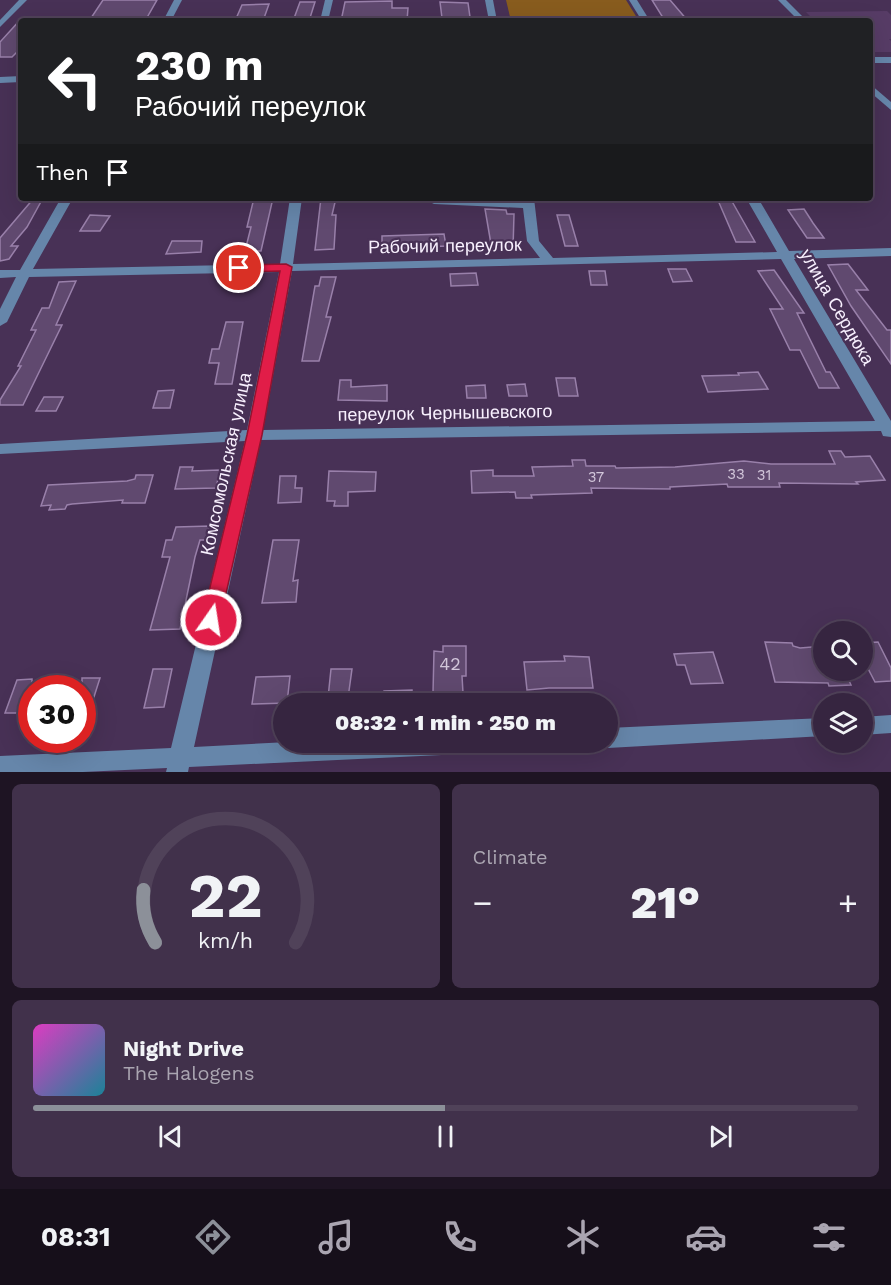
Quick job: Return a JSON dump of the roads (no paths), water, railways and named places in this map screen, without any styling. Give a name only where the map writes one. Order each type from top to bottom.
[{"type":"street","points":[[0,25],[23,0]]},
{"type":"street","points":[[169,18],[178,0]]},
{"type":"street","points":[[325,18],[328,0]]},
{"type":"street","points":[[489,0],[492,18]]},
{"type":"street","points":[[633,0],[644,18]]},
{"type":"street","points":[[782,0],[800,18]]},
{"type":"street","points":[[873,60],[891,60]]},
{"type":"street","points":[[0,80],[18,79]]},
{"type":"street","points":[[873,90],[891,107]]},
{"type":"street","points":[[0,322],[65,201]]},
{"type":"street","name":"Комсомольская улица","points":[[178,765],[254,435],[286,267],[296,201]]},
{"type":"street","points":[[434,201],[529,202],[533,241],[549,262]]},
{"type":"street","name":"улица Сердюка","points":[[754,201],[889,429]]},
{"type":"street","name":"Рабочий переулок","points":[[0,274],[891,252]]},
{"type":"street","name":"переулок Чернышевского","points":[[0,449],[254,435],[889,429]]},
{"type":"street","points":[[873,725],[891,724]]},
{"type":"street","points":[[618,738],[813,729]]},
{"type":"street","points":[[0,766],[178,765],[348,753]]}]
